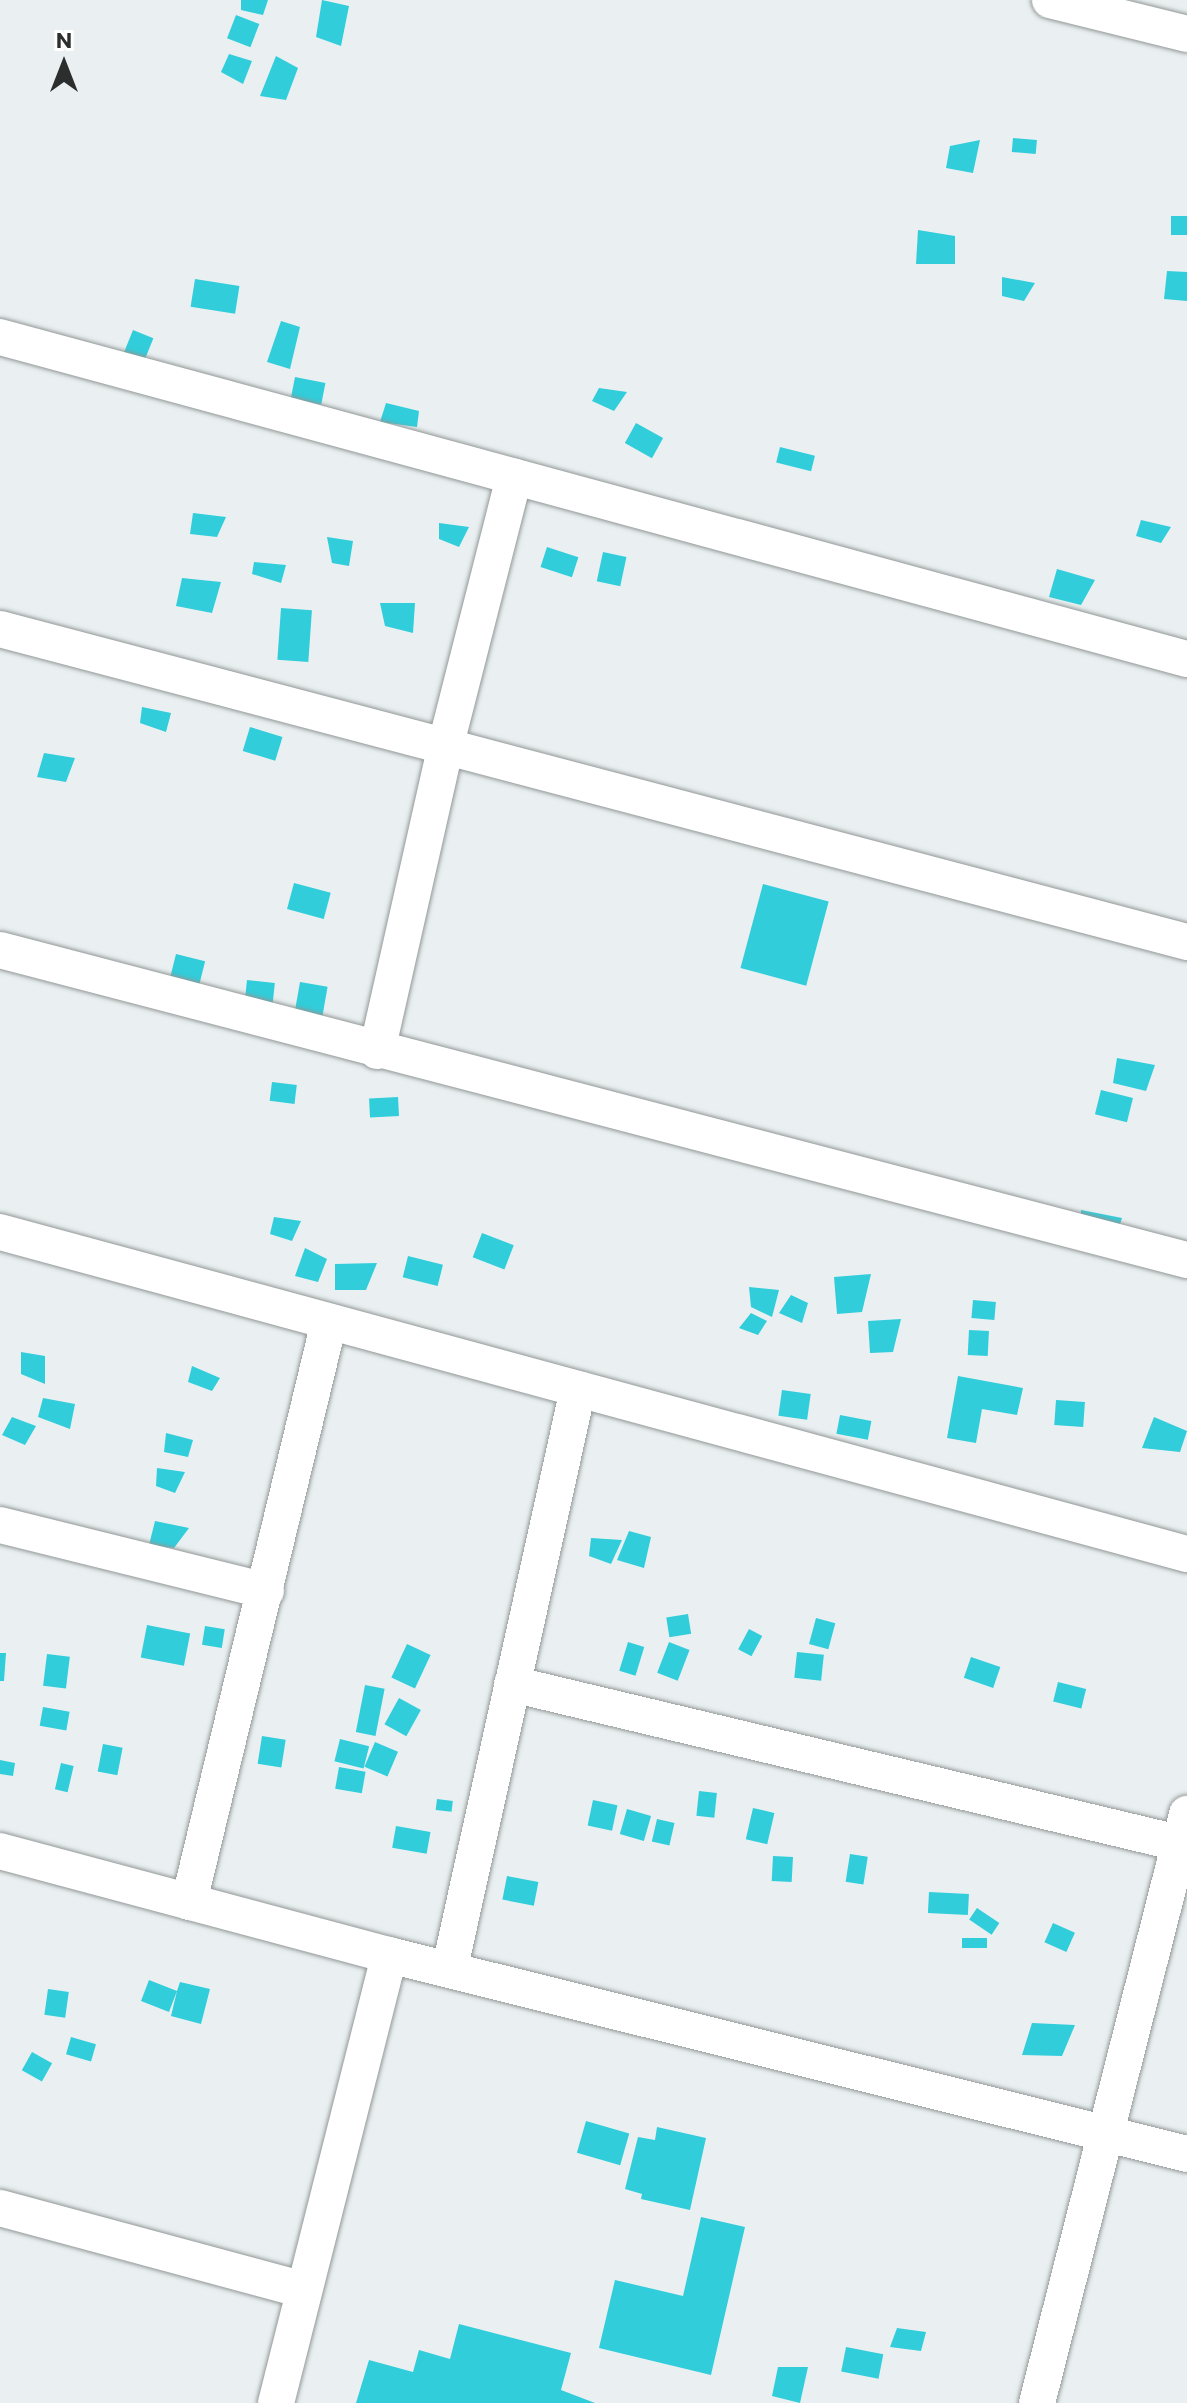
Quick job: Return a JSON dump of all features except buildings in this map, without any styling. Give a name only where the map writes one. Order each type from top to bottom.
[{"type":"street","points":[[1050,0],[1187,34]]},
{"type":"street","points":[[0,337],[1187,659]]},
{"type":"street","points":[[377,1051],[446,744],[514,477]]},
{"type":"street","points":[[0,629],[446,744],[1187,942]]},
{"type":"street","points":[[0,950],[377,1051],[1187,1260]]},
{"type":"street","points":[[0,1232],[1187,1554]]},
{"type":"street","points":[[189,1902],[329,1322]]},
{"type":"street","points":[[450,1967],[578,1389]]},
{"type":"street","points":[[0,1525],[266,1591]]},
{"type":"street","points":[[512,1684],[1185,1834],[1105,2132],[1037,2403]]},
{"type":"street","points":[[0,1851],[389,1955],[450,1967],[1187,2154]]},
{"type":"street","points":[[276,2403],[389,1955]]},
{"type":"street","points":[[0,2208],[304,2290]]}]
